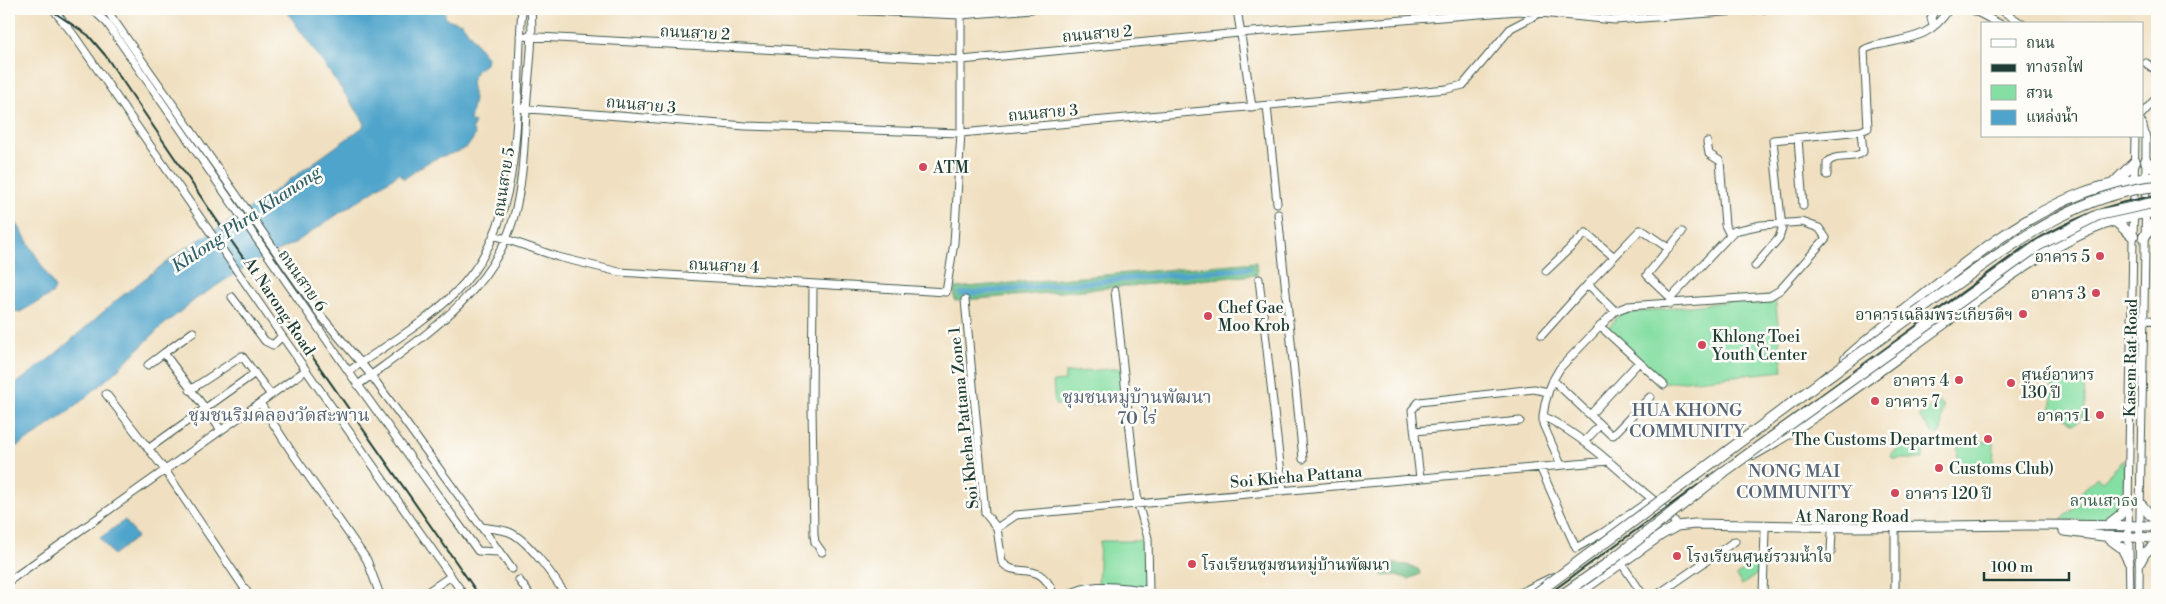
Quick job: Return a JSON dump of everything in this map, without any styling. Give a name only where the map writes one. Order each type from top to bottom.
[{"type":"highway","points":[[2112,184],[2140,162],[2157,170]]},
{"type":"highway","points":[[1823,380],[1851,354],[1933,288],[2020,226],[2059,203],[2083,193],[2112,184],[2157,177]]},
{"type":"highway","points":[[1534,595],[1823,380],[2004,250],[2048,222],[2094,201],[2140,188],[2157,186]]},
{"type":"highway","points":[[1562,595],[1608,563],[1725,471],[2039,245],[2076,225],[2098,216],[2157,202]]},
{"type":"highway","points":[[1725,471],[1787,436],[2018,270],[2063,243],[2114,220],[2134,214],[2157,212]]},
{"type":"highway","points":[[2114,220],[2139,237],[2157,218]]},
{"type":"highway","points":[[1519,595],[1567,572]]},
{"type":"main road","points":[[2140,503],[2157,520]]},
{"type":"main road","points":[[2128,505],[2104,531],[2120,545],[2126,553],[2129,562]]},
{"type":"main road","name":"At Narong Road","points":[[1576,595],[1661,535],[1695,524],[1811,527],[2019,525],[2104,531],[2129,537],[2157,538]]},
{"type":"main road","name":"At Narong Road","points":[[1585,595],[1679,528],[1703,527],[1832,532],[2033,529],[2104,531],[2128,526],[2157,526]]},
{"type":"main road","points":[[2140,562],[2145,554],[2157,543]]},
{"type":"street","name":"At Narong Road","points":[[53,9],[73,34],[464,595]]},
{"type":"street","name":"ถนนสาย 6","points":[[92,9],[107,23],[358,385],[478,550],[500,552]]},
{"type":"street","name":"ถนนสาย 6","points":[[106,9],[322,317],[371,375],[512,569]]},
{"type":"street","name":"ถนนสาย 5","points":[[349,371],[407,332],[456,292],[484,255],[494,235],[507,197],[513,159],[522,9]]},
{"type":"street","name":"ถนนสาย 5","points":[[358,385],[441,322],[464,301],[489,270],[505,239],[517,204],[524,151],[531,9]]},
{"type":"street","points":[[819,9],[961,12],[1032,9]]},
{"type":"street","points":[[1237,9],[1252,107]]},
{"type":"street","name":"ถนนสาย 2","points":[[520,36],[962,60],[1240,33],[1494,13],[1540,11],[1594,19],[1615,20],[1765,9]]},
{"type":"street","points":[[1932,25],[1930,18],[1934,9]]},
{"type":"street","points":[[1755,266],[1779,238],[1782,222],[1773,140],[1861,131],[1868,128],[1864,50],[1920,36],[1926,33],[1932,25],[1941,21],[1949,9]]},
{"type":"street","points":[[1971,9],[1996,22]]},
{"type":"street","points":[[2000,9],[2019,22]]},
{"type":"street","name":"ถนนสาย 3","points":[[516,108],[746,126],[961,133],[1267,106],[1456,88],[1474,73],[1504,34],[1540,11]]},
{"type":"street","points":[[961,12],[961,133]]},
{"type":"street","points":[[2146,63],[2157,71]]},
{"type":"street","points":[[2144,112],[2157,97]]},
{"type":"street","points":[[1267,106],[1277,202]]},
{"type":"street","name":"Kasem Rat Road","points":[[2140,162],[2146,138],[2144,130]]},
{"type":"street","points":[[1827,176],[1827,163],[1829,160],[1858,156],[1862,152],[1861,131]]},
{"type":"street","name":"ถนนสาย 4","points":[[494,235],[611,271],[640,275],[946,292],[954,243],[961,133]]},
{"type":"street","points":[[1798,138],[1804,206]]},
{"type":"street","name":"Kasem Rat Road","points":[[2130,595],[2128,505],[2131,318],[2139,237],[2145,212],[2136,138]]},
{"type":"street","points":[[1707,142],[1709,154],[1720,161],[1725,226],[1730,235]]},
{"type":"street","name":"Kasem Rat Road","points":[[2140,179],[2134,214],[2139,237],[2145,321],[2139,526],[2140,595]]},
{"type":"street","points":[[1278,214],[1303,459]]},
{"type":"street","points":[[1561,466],[1543,424],[1548,392],[1560,368],[1615,311],[1628,306],[1670,301],[1770,296],[1780,290],[1826,238],[1820,228],[1802,222],[1782,222],[1734,231],[1670,301]]},
{"type":"street","points":[[1542,335],[1640,230],[1668,248]]},
{"type":"street","points":[[1670,301],[1647,275],[1682,232]]},
{"type":"street","points":[[1546,271],[1586,233],[1590,234],[1614,257]]},
{"type":"street","points":[[1259,279],[1282,491]]},
{"type":"street","points":[[813,284],[814,535],[815,542],[822,552]]},
{"type":"street","points":[[1588,284],[1615,311]]},
{"type":"street","points":[[1069,595],[1098,586],[1149,590],[1148,538],[1138,504],[1115,291]]},
{"type":"street","points":[[232,298],[265,341],[273,345],[282,336]]},
{"type":"street","name":"Soi Kheha Pattana Zone 1","points":[[965,300],[985,513],[997,528]]},
{"type":"street","points":[[2131,318],[2157,321]]},
{"type":"street","points":[[1600,326],[1664,385]]},
{"type":"street","points":[[148,365],[193,332]]},
{"type":"street","points":[[164,353],[221,430]]},
{"type":"street","points":[[190,390],[242,356],[271,395]]},
{"type":"street","points":[[1590,415],[1639,362]]},
{"type":"street","points":[[9,581],[306,370]]},
{"type":"street","points":[[148,449],[255,374]]},
{"type":"street","points":[[1553,380],[1610,434],[1613,434],[1650,397]]},
{"type":"street","points":[[1420,478],[1412,410],[1419,402],[1534,389],[1548,392]]},
{"type":"street","points":[[106,394],[165,470],[249,595]]},
{"type":"street","points":[[260,402],[291,451],[367,560],[380,595]]},
{"type":"street","points":[[1543,416],[1565,427],[1609,461],[1664,509],[1679,528]]},
{"type":"street","points":[[1415,432],[1520,421]]},
{"type":"street","points":[[1584,442],[1600,425]]},
{"type":"street","name":"Soi Kheha Pattana","points":[[997,528],[1016,515],[1609,461]]},
{"type":"street","points":[[1540,468],[1576,548],[1604,532],[1652,499]]},
{"type":"street","points":[[482,527],[508,532],[521,540],[543,563],[566,595]]},
{"type":"street","points":[[997,528],[1000,554],[1005,565],[1040,574],[1047,579],[1054,595]]},
{"type":"street","points":[[1764,595],[1765,530]]},
{"type":"street","points":[[1895,531],[1896,595]]},
{"type":"street","points":[[1831,552],[1832,532]]},
{"type":"street","points":[[1657,595],[1735,541]]},
{"type":"street","points":[[1624,567],[1643,595]]},
{"type":"street","points":[[423,595],[451,576]]},
{"type":"street","points":[[519,580],[530,595]]},
{"type":"green space","points":[[1256,262],[1257,275],[955,301],[954,288]]},
{"type":"green space","name":"Khlong Toei Youth Center","points":[[1775,296],[1783,371],[1665,383],[1607,330],[1620,314]]},
{"type":"green space","points":[[1121,368],[1124,402],[1071,407],[1071,404],[1055,405],[1053,382],[1065,381],[1065,373]]},
{"type":"green space","points":[[2052,381],[2084,381],[2084,412],[2082,417],[2073,424],[2062,415],[2052,412]]},
{"type":"green space","points":[[1938,402],[1943,406],[1941,432],[1936,435],[1932,433],[1919,416]]},
{"type":"green space","points":[[1910,439],[1924,439],[1923,459],[1893,459],[1891,455]]},
{"type":"green space","points":[[1958,441],[1994,442],[1993,474],[1957,473]]},
{"type":"green space","name":"ลานเสาธง","points":[[2124,460],[2125,494],[2122,507],[2118,511],[2106,521],[2061,520],[2086,497],[2081,492],[2097,477],[2102,481]]},
{"type":"green space","points":[[1100,541],[1145,541],[1146,588],[1098,586]]},
{"type":"green space","points":[[1754,563],[1760,572],[1742,585],[1736,576]]},
{"type":"green space","points":[[1390,564],[1412,567],[1419,570],[1420,574],[1409,579],[1396,575],[1382,576],[1382,569]]},
{"type":"water","name":"Khlong Phra Khanong","points":[[285,9],[444,9],[446,19],[462,23],[487,58],[486,64],[478,69],[471,82],[474,99],[470,121],[475,123],[472,129],[475,135],[467,146],[458,152],[431,161],[404,179],[400,173],[293,244],[252,263],[196,299],[161,327],[115,372],[72,409],[9,451],[9,389],[53,356],[118,299],[178,253],[252,207],[363,127],[364,122],[357,111]]},
{"type":"water","points":[[9,210],[55,288],[52,294],[20,312],[14,311],[9,305]]},
{"type":"water","points":[[125,520],[137,537],[113,555],[100,538]]},
{"type":"waterway","points":[[961,294],[1249,268]]},
{"type":"railway","points":[[49,9],[88,35],[105,55],[216,219],[479,595]]},
{"type":"railway","points":[[1547,595],[2027,245],[2090,213],[2123,202],[2157,196]]},
{"type":"place","name":"ATM","points":[[923,167]]},
{"type":"place","name":"อาคาร 5","points":[[2100,256]]},
{"type":"place","name":"อาคาร 3","points":[[2096,293]]},
{"type":"place","name":"อาคารเฉลิมพระเกียรติฯ","points":[[2023,314]]},
{"type":"place","name":"Chef Gae Moo Krob","points":[[1208,316]]},
{"type":"place","name":"Khlong Toei Youth Center","points":[[1702,345]]},
{"type":"place","name":"อาคาร 4","points":[[1959,380]]},
{"type":"place","name":"ศูนย์อาหาร 130 ปี","points":[[2011,383]]},
{"type":"place","name":"อาคาร 7","points":[[1875,401]]},
{"type":"place","name":"อาคาร 1","points":[[2100,415]]},
{"type":"place","name":"The Customs Department","points":[[1988,439]]},
{"type":"place","name":"Customs Club)","points":[[1939,468]]},
{"type":"place","name":"อาคาร 120 ปี","points":[[1895,493]]},
{"type":"place","name":"โรงเรียนศูนย์รวมน้ำใจ","points":[[1677,556]]},
{"type":"place","name":"โรงเรียนชุมชนหมู่บ้านพัฒนา","points":[[1192,564]]},
{"type":"district","name":"ชุมชนหมู่บ้านพัฒนา 70 ไร่","points":[[1137,407]]},
{"type":"district","name":"ชุมชนริมคลองวัดสะพาน","points":[[279,415]]},
{"type":"district","name":"HUA KHONG COMMUNITY","points":[[1687,420]]},
{"type":"district","name":"NONG MAI COMMUNITY","points":[[1794,481]]}]
